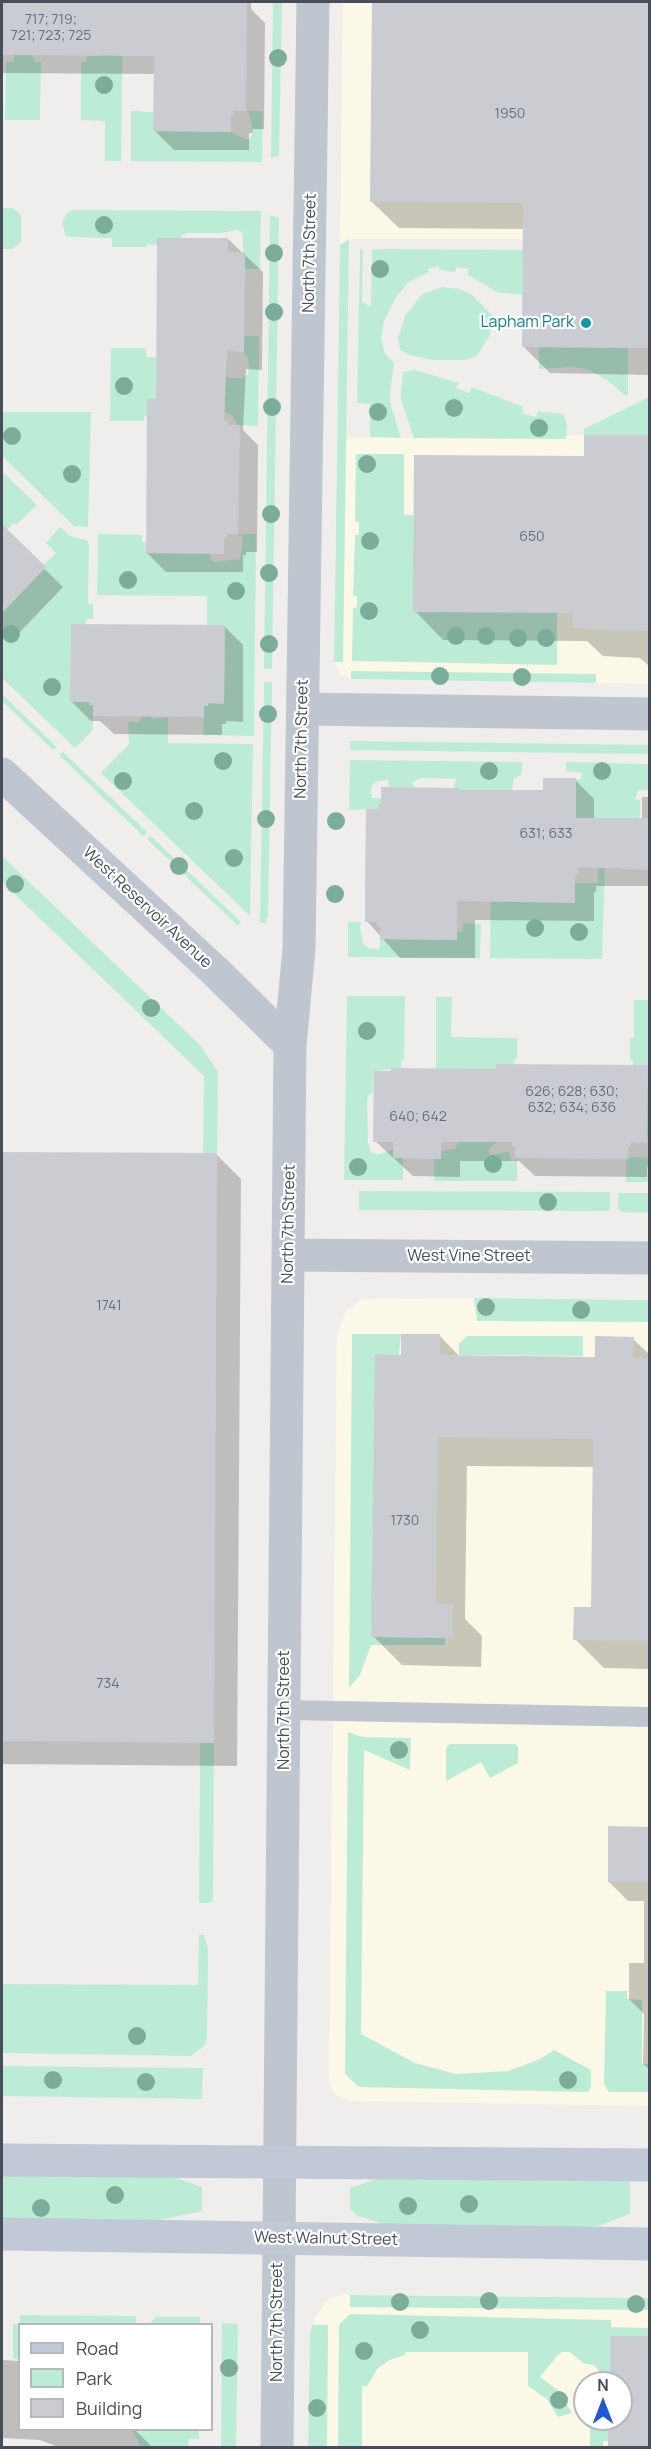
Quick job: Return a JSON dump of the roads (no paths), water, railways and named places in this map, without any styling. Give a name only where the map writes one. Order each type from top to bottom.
[{"type":"main road","points":[[2,2160],[650,2165]]},
{"type":"main road","name":"West Walnut Street","points":[[2,2234],[650,2244]]},
{"type":"street","name":"North 7th Street","points":[[277,2448],[290,1045],[299,949],[314,2]]},
{"type":"street","points":[[303,710],[650,714]]},
{"type":"street","name":"West Reservoir Avenue","points":[[2,774],[217,973],[290,1045]]},
{"type":"street","name":"West Vine Street","points":[[288,1256],[650,1258]]},
{"type":"lane","points":[[285,1710],[650,1717]]},
{"type":"place","name":"Lapham Park","points":[[586,323]]}]
